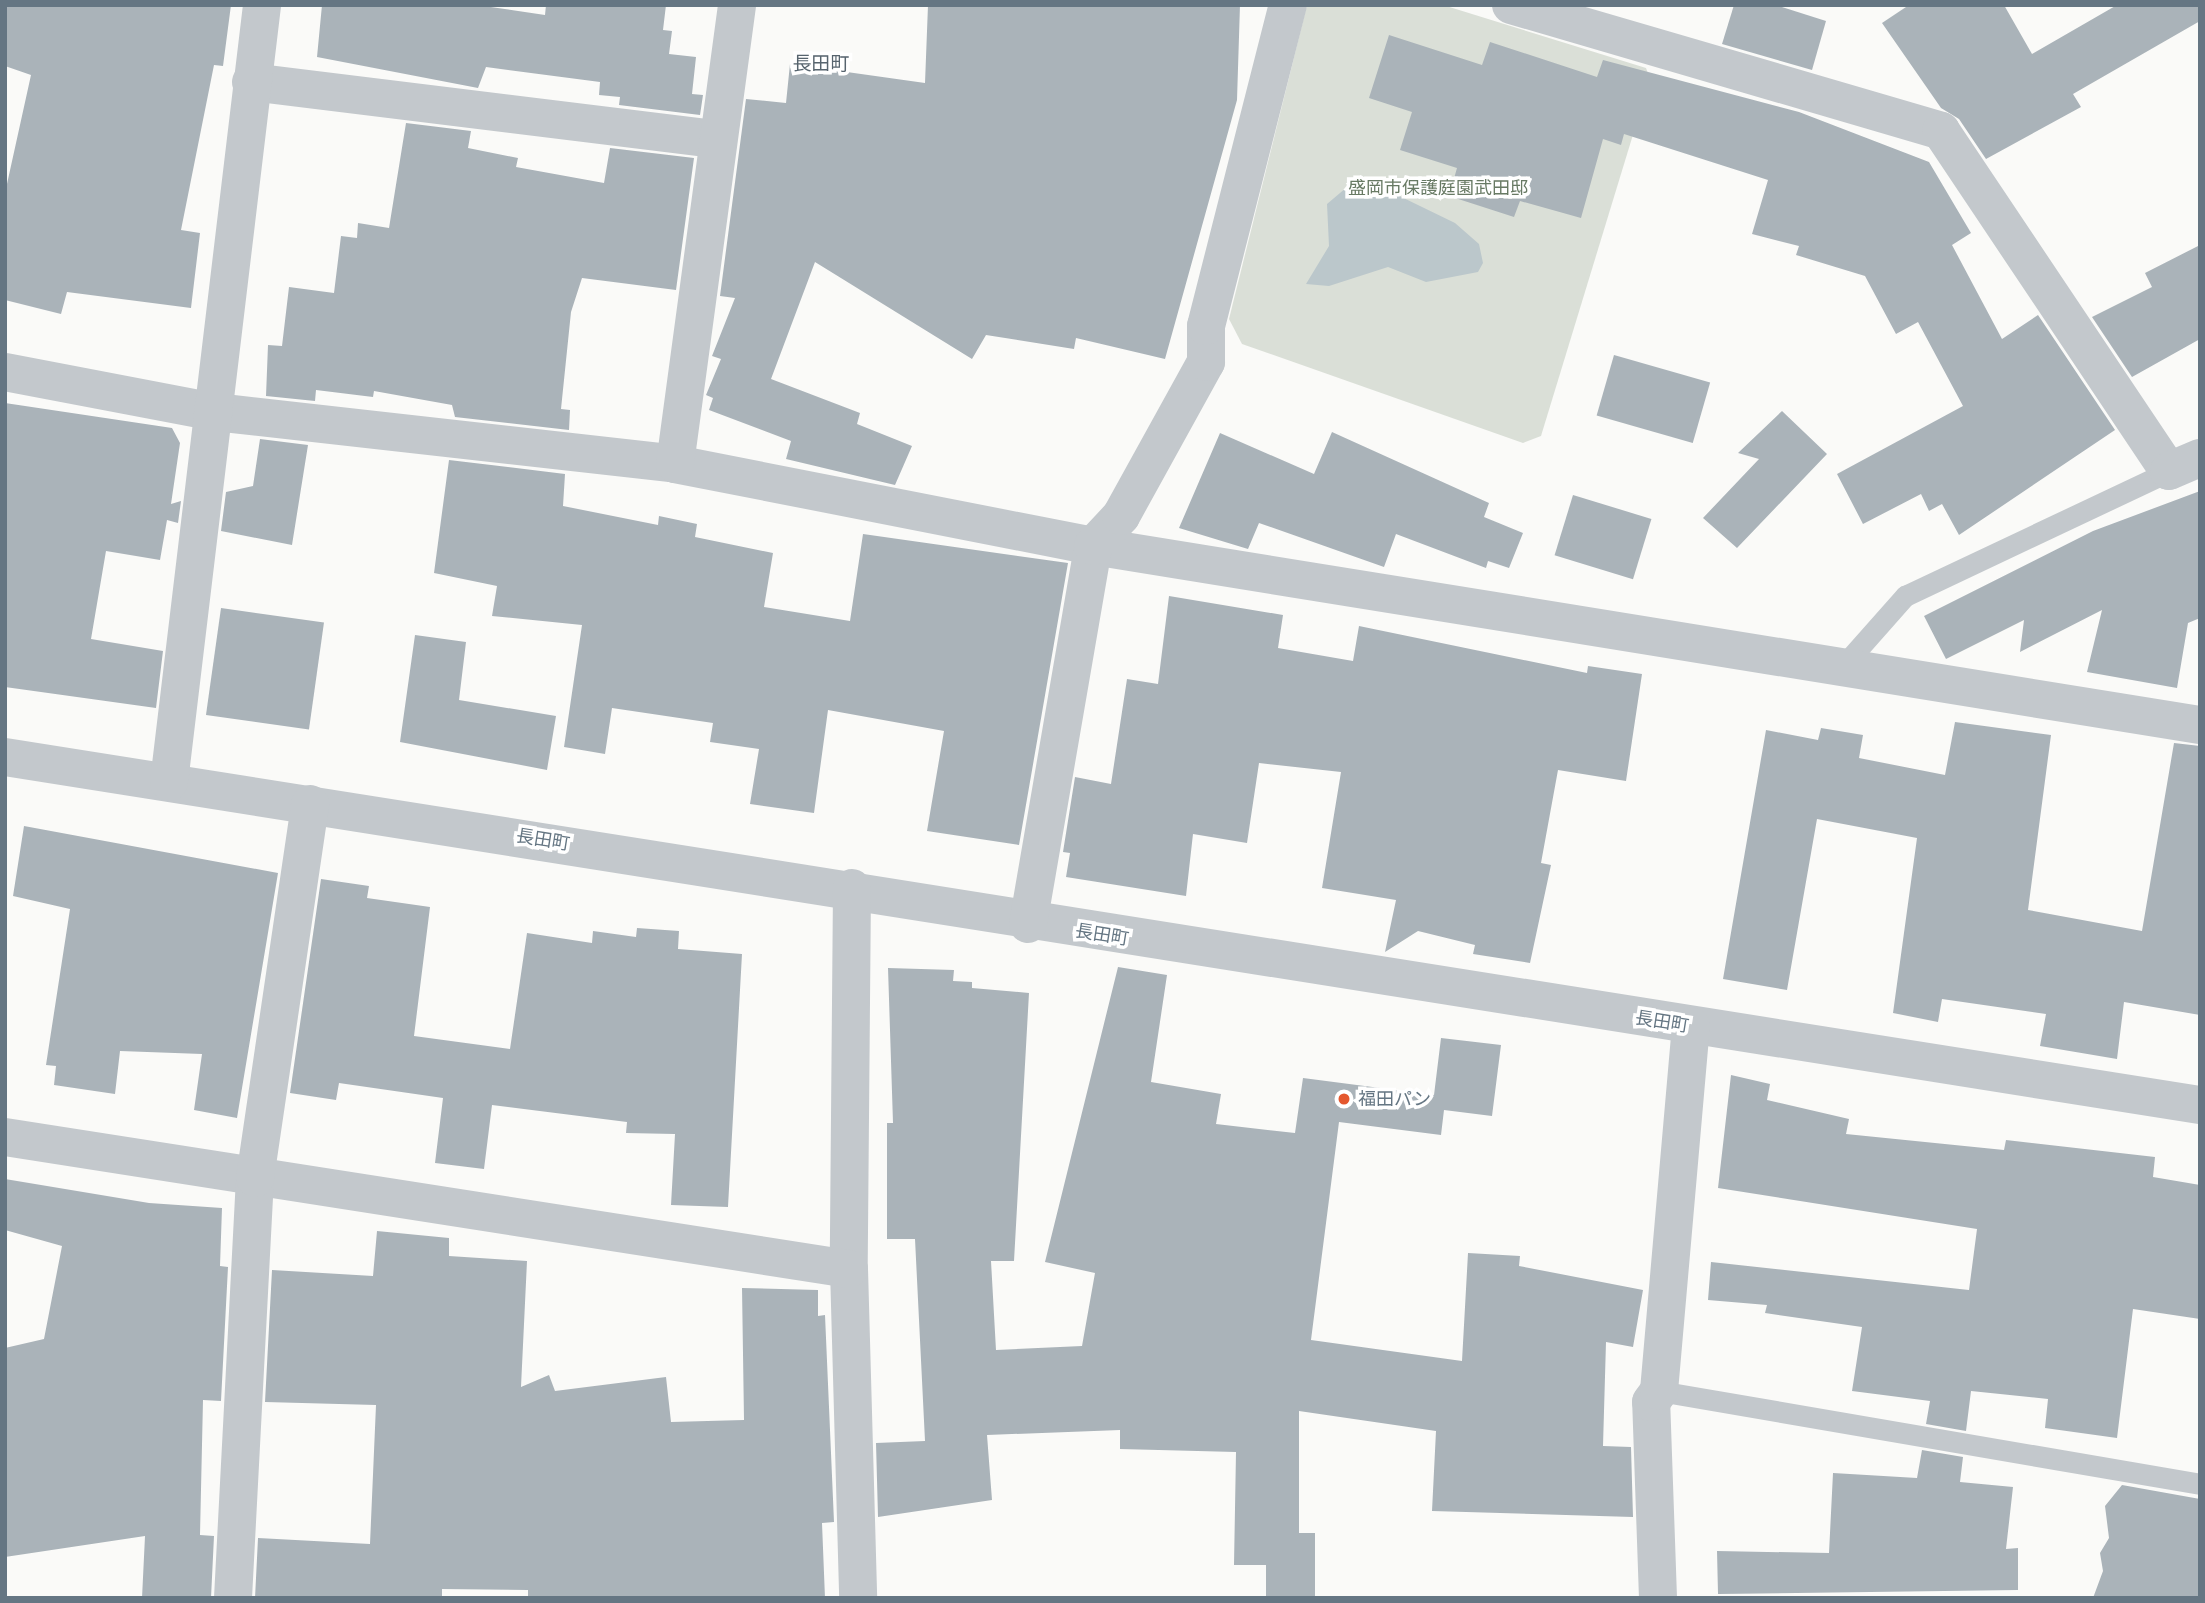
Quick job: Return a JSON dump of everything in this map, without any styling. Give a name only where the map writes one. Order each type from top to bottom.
[{"type":"street","points":[[169,782],[262,5]]},
{"type":"street","points":[[675,464],[716,139],[737,5]]},
{"type":"street","points":[[1028,923],[1093,546],[1121,516],[1206,362],[1206,326],[1288,5]]},
{"type":"street","points":[[1511,5],[1941,131],[2184,464]]},
{"type":"street","points":[[251,82],[716,139]]},
{"type":"street","points":[[5,372],[215,412],[675,464],[1093,546],[2200,725]]},
{"type":"street","name":"長田町","points":[[5,757],[852,888],[1028,923],[2200,1105]]},
{"type":"street","points":[[233,1598],[255,1178],[310,804]]},
{"type":"street","points":[[852,888],[849,1269],[858,1598]]},
{"type":"street","points":[[1658,1598],[1651,1402],[1659,1391],[1691,1026]]},
{"type":"street","points":[[5,1137],[849,1269]]},
{"type":"lane","points":[[1843,666],[1905,596],[2184,464]]},
{"type":"lane","points":[[1659,1391],[2200,1484]]},
{"type":"green space","name":"盛岡市保護庭園武田邸","points":[[1307,5],[1443,5],[1646,68],[1650,79],[1541,436],[1523,443],[1242,344],[1229,319]]},
{"type":"shaded area","points":[[1353,182],[1385,189],[1455,223],[1479,244],[1483,263],[1478,272],[1426,282],[1388,267],[1329,286],[1306,284],[1329,246],[1327,204]]},
{"type":"building","points":[[5,5],[231,5],[223,66],[214,65],[181,230],[200,233],[191,308],[67,292],[61,314],[5,300],[5,193],[31,75],[5,66]]},
{"type":"building","points":[[322,5],[477,5],[545,15],[546,5],[666,5],[663,30],[672,31],[669,54],[696,57],[692,94],[703,95],[700,115],[619,105],[620,97],[599,95],[600,82],[486,67],[478,88],[317,57]]},
{"type":"building","points":[[928,5],[1240,5],[1237,100],[1165,359],[1076,338],[1074,349],[986,335],[972,359],[815,262],[771,379],[860,413],[857,424],[912,446],[895,485],[786,459],[791,441],[709,410],[713,398],[706,395],[721,359],[712,356],[735,298],[720,296],[746,99],[786,103],[790,64],[925,83]]},
{"type":"building","points":[[1734,5],[1776,5],[1826,21],[1812,70],[1722,44]]},
{"type":"building","points":[[1909,5],[2004,5],[2032,54],[2117,5],[2200,5],[2200,21],[2073,94],[2081,107],[1986,159],[1959,119],[1941,108],[1882,23]]},
{"type":"building","points":[[1389,35],[1482,65],[1490,42],[1597,77],[1603,60],[1799,112],[1929,162],[1971,233],[1952,245],[2002,339],[2038,315],[2115,430],[1959,535],[1942,504],[1929,511],[1921,494],[1863,524],[1837,474],[1963,406],[1918,322],[1896,334],[1865,276],[1796,255],[1799,246],[1752,234],[1768,180],[1624,134],[1621,145],[1603,139],[1581,218],[1520,201],[1514,217],[1449,196],[1457,168],[1400,150],[1412,112],[1369,98]]},
{"type":"building","points":[[406,123],[471,131],[468,148],[518,158],[516,167],[604,183],[610,148],[694,158],[676,290],[582,278],[571,312],[561,409],[570,410],[569,430],[455,417],[452,405],[374,391],[373,397],[316,390],[315,401],[266,396],[268,345],[282,346],[289,287],[334,293],[341,236],[357,238],[358,223],[389,228]]},
{"type":"building","points":[[2200,245],[2200,339],[2132,377],[2092,317],[2152,287],[2145,273]]},
{"type":"building","points":[[1614,355],[1710,383],[1693,443],[1597,416]]},
{"type":"building","points":[[5,403],[172,428],[180,443],[171,504],[181,501],[178,523],[167,520],[160,560],[106,551],[91,639],[163,651],[156,708],[5,687]]},
{"type":"building","points":[[1782,411],[1827,454],[1737,548],[1703,518],[1759,459],[1738,453]]},
{"type":"building","points":[[1332,432],[1489,503],[1484,517],[1523,533],[1509,568],[1488,561],[1486,568],[1396,534],[1384,567],[1259,523],[1248,549],[1179,528],[1220,433],[1314,474]]},
{"type":"building","points":[[260,439],[308,445],[292,545],[221,531],[226,492],[253,486]]},
{"type":"building","points":[[449,460],[565,474],[563,506],[658,525],[659,516],[697,524],[695,537],[773,553],[764,607],[850,621],[863,534],[1068,563],[1019,845],[927,831],[944,731],[828,710],[814,813],[750,804],[759,749],[710,742],[713,723],[612,708],[605,754],[564,747],[582,625],[492,616],[497,586],[434,573]]},
{"type":"building","points":[[2200,491],[2200,618],[2188,623],[2177,688],[2087,672],[2102,610],[2020,652],[2024,620],[1946,659],[1924,616],[2093,531]]},
{"type":"building","points":[[1573,495],[1651,519],[1633,579],[1555,555]]},
{"type":"building","points":[[1169,596],[1283,615],[1278,648],[1353,661],[1359,626],[1587,673],[1588,666],[1642,674],[1626,781],[1558,770],[1541,863],[1551,865],[1530,963],[1473,954],[1475,945],[1418,931],[1385,952],[1396,900],[1322,888],[1341,772],[1259,763],[1247,843],[1193,834],[1186,896],[1066,877],[1070,853],[1063,852],[1075,777],[1111,784],[1127,679],[1158,684]]},
{"type":"building","points":[[221,608],[324,622],[309,729],[206,715]]},
{"type":"building","points":[[415,635],[466,642],[459,700],[556,716],[547,770],[400,742]]},
{"type":"building","points":[[1955,722],[2051,735],[2028,910],[2142,931],[2174,743],[2200,746],[2200,1015],[2124,1002],[2117,1059],[2040,1046],[2046,1014],[1942,999],[1938,1022],[1893,1013],[1917,838],[1817,819],[1787,990],[1723,979],[1766,730],[1818,740],[1821,728],[1863,735],[1859,758],[1945,775]]},
{"type":"building","points":[[24,826],[278,873],[237,1118],[194,1110],[202,1054],[120,1051],[115,1094],[54,1085],[56,1066],[46,1065],[70,909],[13,896]]},
{"type":"building","points":[[321,879],[369,886],[367,898],[430,907],[414,1036],[510,1049],[527,933],[592,943],[593,931],[636,937],[637,928],[679,931],[678,949],[742,954],[728,1207],[671,1205],[675,1134],[626,1133],[627,1122],[492,1105],[484,1169],[435,1163],[443,1098],[339,1083],[336,1100],[290,1093]]},
{"type":"building","points":[[1118,967],[1167,975],[1151,1082],[1221,1094],[1216,1124],[1295,1133],[1303,1078],[1434,1095],[1441,1038],[1501,1045],[1492,1116],[1444,1110],[1441,1135],[1339,1122],[1311,1340],[1462,1361],[1468,1253],[1520,1256],[1519,1266],[1643,1290],[1633,1347],[1606,1342],[1603,1446],[1631,1447],[1633,1517],[1432,1511],[1436,1431],[1299,1411],[1299,1533],[1315,1533],[1315,1598],[1266,1598],[1266,1565],[1234,1565],[1236,1452],[1120,1449],[1120,1430],[987,1435],[992,1500],[878,1517],[876,1443],[925,1441],[915,1239],[887,1239],[887,1123],[893,1123],[888,968],[954,970],[953,981],[972,982],[972,988],[1029,993],[1014,1261],[991,1261],[996,1350],[1082,1346],[1095,1273],[1045,1262]]},
{"type":"building","points":[[1731,1075],[1770,1084],[1767,1100],[1849,1119],[1846,1134],[2004,1150],[2006,1140],[2155,1157],[2153,1177],[2200,1185],[2200,1319],[2133,1309],[2117,1438],[2045,1428],[2048,1399],[1971,1391],[1966,1431],[1926,1424],[1930,1401],[1852,1391],[1862,1327],[1765,1313],[1767,1305],[1708,1300],[1711,1262],[1969,1290],[1977,1229],[1718,1188]]},
{"type":"building","points":[[5,1179],[149,1203],[222,1208],[220,1266],[228,1267],[221,1401],[203,1400],[200,1535],[214,1536],[211,1598],[142,1598],[145,1536],[5,1557],[5,1348],[44,1339],[62,1246],[5,1230]]},
{"type":"building","points":[[377,1231],[449,1238],[449,1256],[527,1261],[521,1387],[549,1375],[555,1391],[666,1377],[671,1422],[744,1420],[742,1288],[818,1290],[818,1316],[825,1315],[834,1522],[822,1523],[825,1598],[528,1598],[528,1590],[442,1589],[442,1598],[255,1598],[258,1538],[370,1544],[376,1405],[265,1402],[272,1270],[373,1276]]},
{"type":"building","points":[[1922,1450],[1963,1457],[1960,1482],[2013,1487],[2006,1549],[2018,1548],[2018,1590],[1718,1594],[1717,1551],[1829,1553],[1833,1473],[1917,1478]]},
{"type":"building","points":[[2122,1485],[2200,1499],[2200,1598],[2093,1598],[2103,1571],[2100,1553],[2109,1538],[2105,1506]]},
{"type":"place","name":"福田パン","points":[[1344,1099]]},
{"type":"district","name":"長田町","points":[[821,65]]}]
